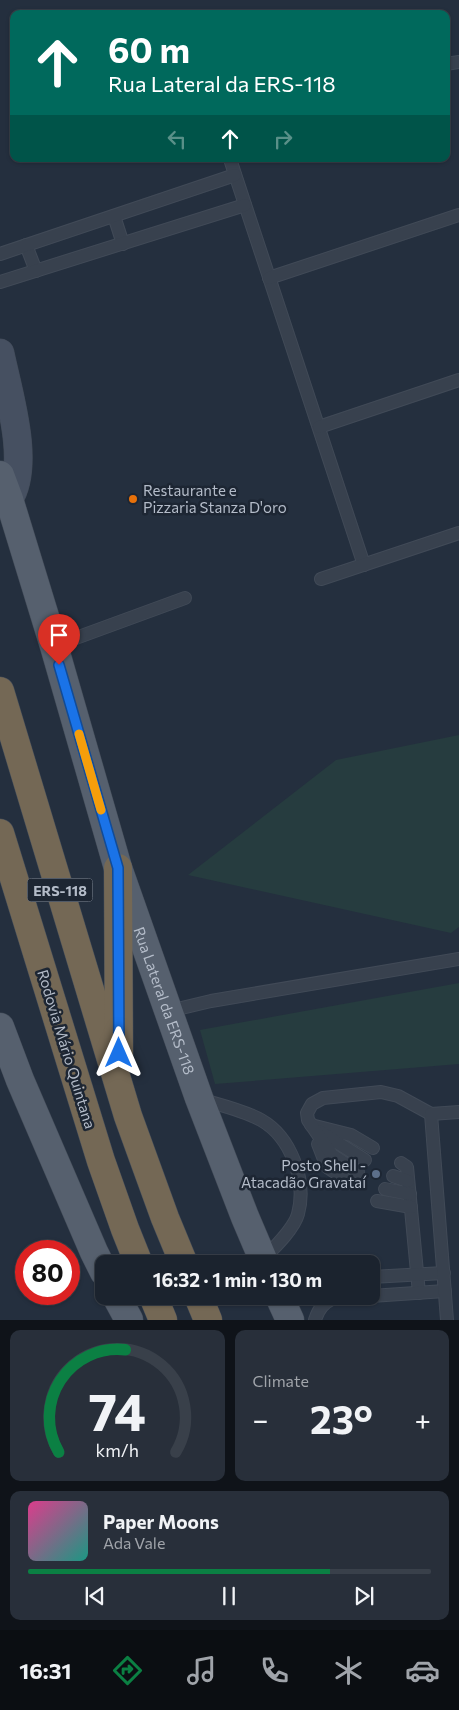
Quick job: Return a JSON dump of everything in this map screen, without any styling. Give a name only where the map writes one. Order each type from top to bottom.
[{"type":"highway","name":"ERS-118","points":[[0,691],[120,1090],[165,1218],[180,1255]]},
{"type":"highway","name":"Rodovia Mário Quintana","points":[[0,833],[101,1161],[136,1255]]},
{"type":"highway","points":[[118,868],[120,1090]]},
{"type":"highway","points":[[157,1305],[163,1320]]},
{"type":"highway","points":[[202,1305],[208,1320]]},
{"type":"main road","points":[[0,353],[18,446],[17,476],[14,491],[4,487]]},
{"type":"main road","name":"Rua Lateral da ERS-118","points":[[4,487],[54,646],[118,868],[199,1098],[244,1218],[261,1255]]},
{"type":"main road","points":[[0,1027],[20,1080],[96,1255]]},
{"type":"main road","points":[[120,1305],[128,1320]]},
{"type":"main road","points":[[283,1305],[290,1320]]},
{"type":"lane","points":[[231,162],[364,565]]},
{"type":"lane","points":[[0,254],[235,175]]},
{"type":"lane","points":[[0,282],[245,205]]},
{"type":"lane","points":[[269,278],[459,215]]},
{"type":"lane","points":[[114,216],[123,244]]},
{"type":"lane","points":[[26,245],[36,271]]},
{"type":"lane","points":[[319,428],[459,380]]},
{"type":"lane","points":[[321,579],[459,533]]},
{"type":"lane","points":[[54,646],[185,598]]},
{"type":"lane","points":[[169,1011],[211,1001],[459,959]]},
{"type":"lane","points":[[358,1172],[332,1155],[311,1125],[306,1113],[312,1104],[323,1098],[382,1092],[398,1096],[431,1114],[459,1112]]},
{"type":"lane","points":[[199,1098],[242,1112],[262,1121],[282,1137],[294,1159],[300,1191],[298,1215],[270,1255]]},
{"type":"lane","points":[[431,1114],[447,1320]]},
{"type":"lane","points":[[311,1125],[351,1135],[373,1148]]},
{"type":"lane","points":[[311,1125],[365,1160]]},
{"type":"lane","points":[[311,1125],[327,1167],[351,1183]]},
{"type":"lane","points":[[401,1163],[407,1166],[419,1293]]},
{"type":"lane","points":[[393,1176],[409,1187]]},
{"type":"lane","points":[[385,1188],[409,1187]]},
{"type":"lane","points":[[377,1201],[411,1207]]},
{"type":"lane","points":[[380,1277],[444,1273]]},
{"type":"lane","points":[[380,1295],[445,1291]]},
{"type":"lane","points":[[315,1320],[324,1305]]},
{"type":"green space","points":[[459,735],[459,927],[451,933],[188,875],[336,760]]},
{"type":"green space","points":[[459,983],[459,1064],[215,1084],[200,1030]]},
{"type":"slow traffic","points":[[79,734],[101,810]]},
{"type":"place","name":"Restaurante e Pizzaria Stanza D'oro","points":[[133,499]]},
{"type":"place","name":"Posto Shell - Atacadão Gravataí","points":[[376,1174]]},
{"type":"route","points":[[59,665],[118,868],[119,1053]]}]
